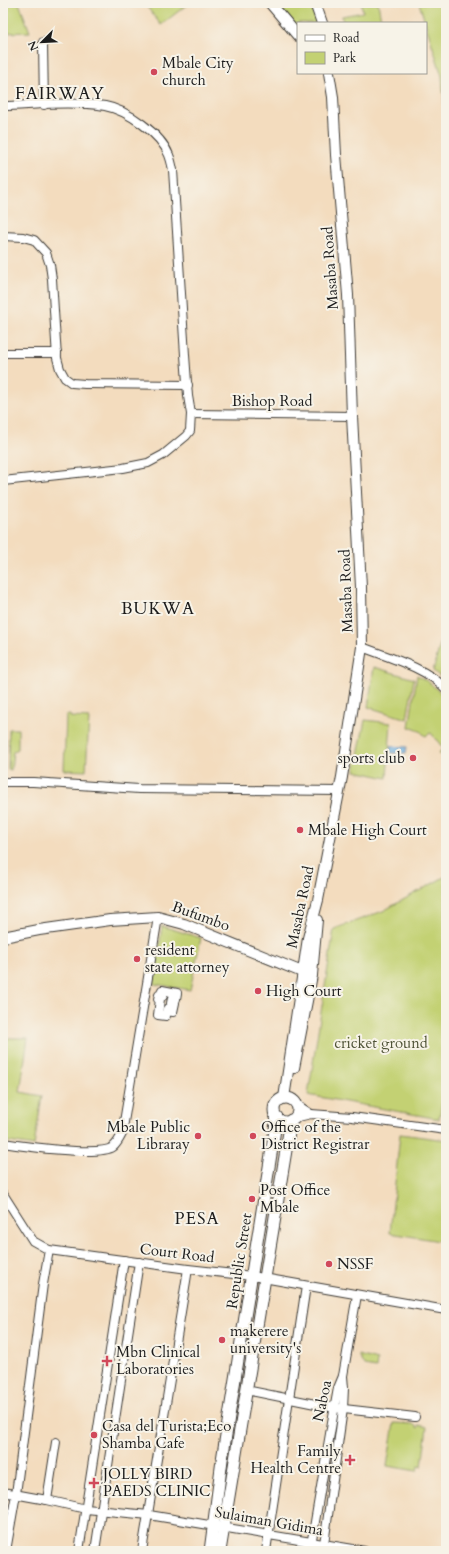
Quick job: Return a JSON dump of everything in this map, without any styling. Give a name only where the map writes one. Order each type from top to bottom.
[{"type":"main road","points":[[278,1100],[290,1100],[298,1109],[292,1119],[286,1122],[281,1121],[277,1117],[274,1112],[274,1106],[278,1100]]},
{"type":"main road","name":"Republic Street","points":[[220,1551],[219,1527],[222,1460],[277,1117]]},
{"type":"main road","name":"Republic Street","points":[[210,1551],[219,1527],[246,1390],[292,1119]]},
{"type":"street","points":[[270,3],[297,35]]},
{"type":"street","points":[[315,3],[322,22]]},
{"type":"street","points":[[43,42],[44,105]]},
{"type":"street","name":"Masaba Road","points":[[290,1100],[307,973],[316,939],[318,900],[339,791],[362,647],[360,558],[352,416],[348,295],[336,155],[333,97],[328,74]]},
{"type":"street","points":[[3,106],[106,106],[126,114],[145,126],[162,144],[169,155],[173,170],[191,414],[190,430],[186,436],[164,455],[148,463],[123,468],[3,481]]},
{"type":"street","points":[[3,236],[23,237],[34,240],[46,253],[52,279],[57,353],[60,369],[65,378],[72,383],[108,385],[188,385]]},
{"type":"street","points":[[3,353],[57,353]]},
{"type":"street","name":"Bishop Road","points":[[191,414],[352,416]]},
{"type":"street","points":[[362,647],[409,665],[430,676],[446,689]]},
{"type":"street","points":[[3,782],[33,782],[139,789],[339,791]]},
{"type":"street","points":[[3,1143],[40,1148],[98,1151],[113,1147],[118,1141],[122,1134],[158,917]]},
{"type":"street","name":"Bufumbo","points":[[3,937],[39,930],[110,920],[158,917],[184,924],[307,973]]},
{"type":"street","points":[[162,990],[177,993],[176,999],[172,998],[171,1003],[175,1003],[174,1012],[167,1009],[166,1016],[158,1015],[159,995],[163,996],[164,994],[161,994],[162,990]]},
{"type":"street","points":[[290,1100],[311,1114]]},
{"type":"street","points":[[292,1119],[311,1114],[352,1117],[446,1130]]},
{"type":"street","name":"Court Road","points":[[3,1194],[33,1241],[49,1250],[252,1276],[446,1310]]},
{"type":"street","points":[[6,1551],[16,1494],[43,1284],[49,1250]]},
{"type":"street","points":[[79,1551],[124,1260]]},
{"type":"street","points":[[95,1551],[139,1262]]},
{"type":"street","points":[[142,1551],[188,1269]]},
{"type":"street","points":[[266,1551],[306,1286]]},
{"type":"street","name":"Naboa","points":[[311,1547],[344,1388],[343,1376],[357,1295]]},
{"type":"street","points":[[246,1390],[339,1408],[415,1417]]},
{"type":"street","name":"Naboa","points":[[324,1548],[339,1408]]},
{"type":"street","points":[[47,1500],[56,1442]]},
{"type":"street","name":"Sulaiman Gidima","points":[[3,1492],[86,1509],[149,1515],[219,1527],[269,1536],[311,1547],[365,1551]]},
{"type":"green space","points":[[3,3],[19,3],[30,32],[3,33]]},
{"type":"green space","points":[[144,3],[189,3],[161,25]]},
{"type":"green space","points":[[276,3],[310,3],[317,22],[297,22],[297,27]]},
{"type":"green space","points":[[361,3],[378,3],[381,20],[368,22],[343,22],[342,16],[363,12]]},
{"type":"green space","points":[[419,3],[446,3],[446,127],[442,76],[427,28],[427,22],[425,22]]},
{"type":"green space","points":[[446,622],[446,681],[433,671]]},
{"type":"green space","points":[[374,667],[414,679],[407,719],[368,707]]},
{"type":"green space","points":[[417,675],[430,683],[446,698],[446,762],[439,753],[443,748],[431,733],[425,736],[420,731],[409,727]]},
{"type":"green space","points":[[66,715],[70,715],[70,717],[89,718],[86,771],[64,770]]},
{"type":"green space","points":[[365,720],[391,723],[387,778],[355,771]]},
{"type":"green space","points":[[9,729],[18,729],[18,749],[13,752],[11,770],[8,769]]},
{"type":"green space","name":"cricket ground","points":[[446,876],[446,1081],[439,1119],[308,1095],[334,929],[383,911]]},
{"type":"green space","points":[[162,926],[201,938],[190,990],[154,984]]},
{"type":"green space","points":[[4,1038],[28,1038],[20,1092],[42,1096],[34,1146],[3,1141]]},
{"type":"green space","points":[[400,1134],[446,1140],[446,1242],[390,1233]]},
{"type":"green space","points":[[358,1355],[377,1360],[376,1368],[364,1366]]},
{"type":"green space","points":[[394,1423],[413,1424],[418,1428],[419,1425],[427,1427],[422,1467],[418,1466],[417,1471],[387,1466]]},
{"type":"water","points":[[391,746],[407,747],[406,753],[390,753]]},
{"type":"place","name":"Mbale City church","points":[[154,72]]},
{"type":"place","name":"sports club","points":[[413,758]]},
{"type":"place","name":"Mbale High Court","points":[[300,830]]},
{"type":"place","name":"resident state attorney","points":[[137,959]]},
{"type":"place","name":"High Court","points":[[258,991]]},
{"type":"place","name":"Mbale Public Libraray","points":[[198,1136]]},
{"type":"place","name":"Office of the District Registrar","points":[[253,1136]]},
{"type":"place","name":"Post Office Mbale","points":[[252,1199]]},
{"type":"place","name":"NSSF","points":[[329,1264]]},
{"type":"place","name":"makerere university's","points":[[222,1340]]},
{"type":"place","name":"Mbn Clinical Laboratories","points":[[107,1361]]},
{"type":"place","name":"Casa del Turista;Eco Shamba Cafe","points":[[94,1435]]},
{"type":"place","name":"Family Health Centre","points":[[350,1460]]},
{"type":"place","name":"JOLLY BIRD PAEDS CLINIC","points":[[94,1483]]},
{"type":"district","name":"FAIRWAY","points":[[60,93]]},
{"type":"district","name":"BUKWA","points":[[158,608]]},
{"type":"district","name":"PESA","points":[[197,1218]]}]
